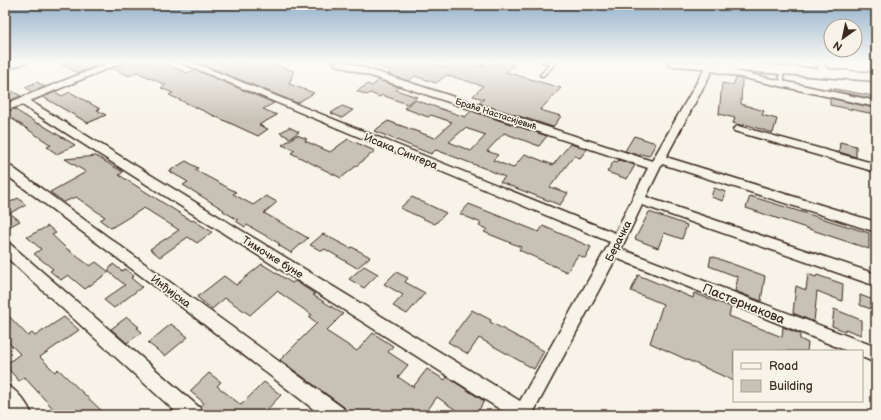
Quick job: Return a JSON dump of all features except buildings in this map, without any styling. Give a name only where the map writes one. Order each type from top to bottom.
[{"type":"street","points":[[5,108],[71,82]]},
{"type":"street","name":"Исака Сингера","points":[[230,82],[616,246]]},
{"type":"street","name":"Браће Настасијевић","points":[[399,82],[657,163],[876,227]]},
{"type":"street","name":"Берачка","points":[[523,414],[616,246],[657,163],[705,82]]},
{"type":"street","points":[[774,82],[876,104]]},
{"type":"street","name":"Тимочке буне","points":[[23,101],[523,414]]},
{"type":"street","points":[[738,129],[876,168]]},
{"type":"street","name":"Инђијска","points":[[5,168],[336,415]]},
{"type":"street","points":[[639,199],[876,280]]},
{"type":"street","name":"Пастернакова","points":[[616,246],[876,355]]},
{"type":"street","points":[[5,248],[193,415]]},
{"type":"street","points":[[5,393],[23,415]]}]
